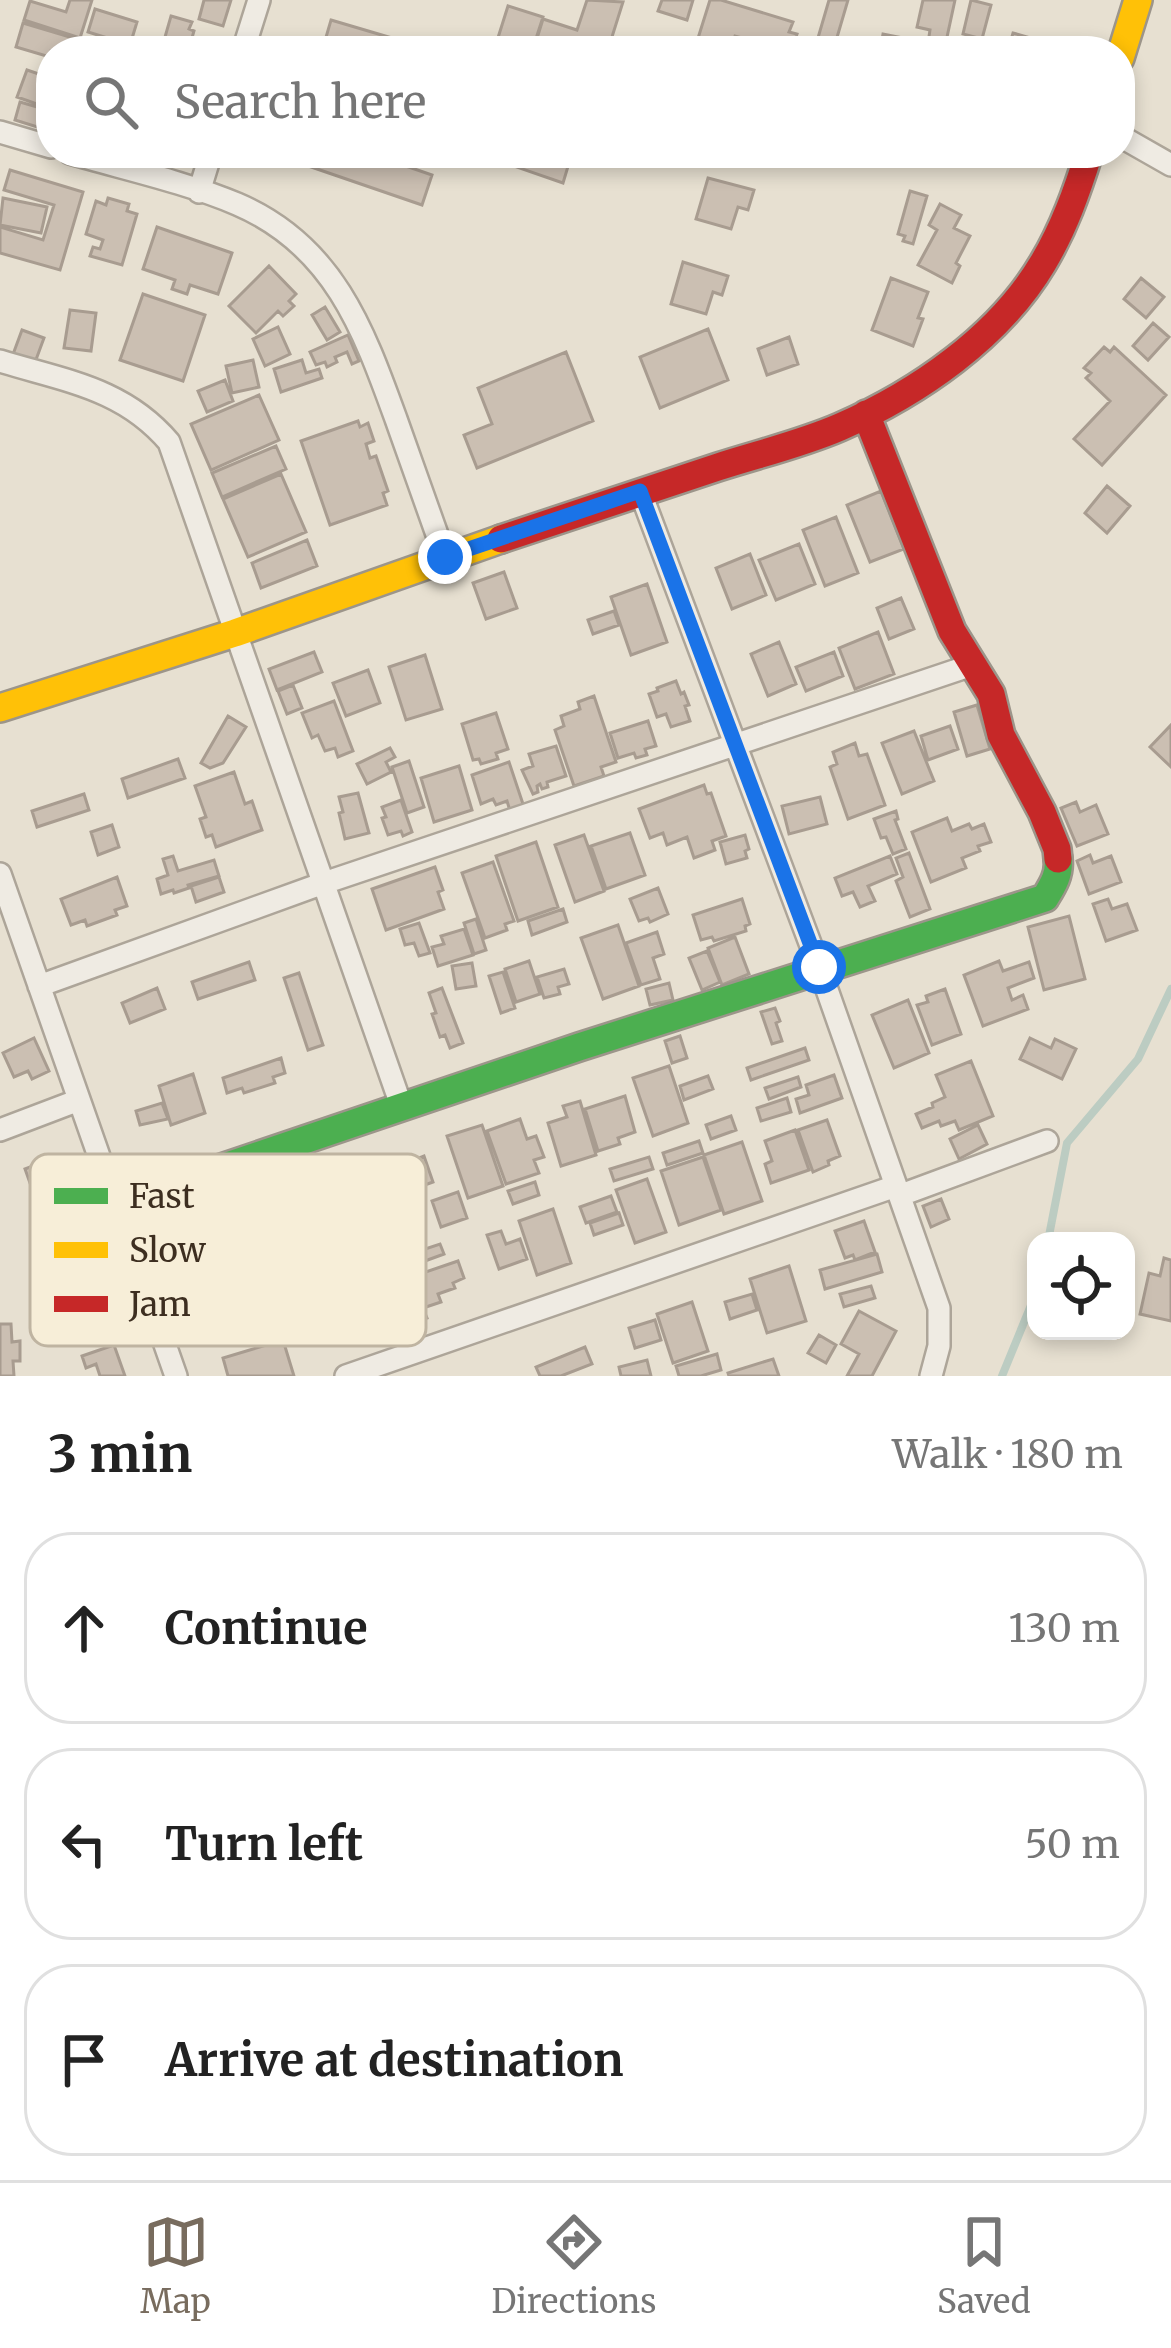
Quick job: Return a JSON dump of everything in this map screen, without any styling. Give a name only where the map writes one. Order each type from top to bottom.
[{"type":"street","points":[[248,36],[259,0]]},
{"type":"street","points":[[1127,36],[1138,0]]},
{"type":"street","points":[[0,132],[36,143]]},
{"type":"street","points":[[1135,145],[1171,165]]},
{"type":"street","points":[[120,168],[238,205],[280,230],[316,260],[367,339],[445,557]]},
{"type":"street","points":[[199,192],[206,168]]},
{"type":"street","points":[[0,708],[235,633],[445,557],[837,428],[866,414],[921,383],[1000,318],[1059,235],[1084,168]]},
{"type":"street","points":[[0,362],[131,406],[169,442],[401,1105]]},
{"type":"street","points":[[260,1154],[819,967],[1045,898],[1059,868],[1057,849],[1000,735],[991,694],[952,631],[866,414]]},
{"type":"street","points":[[640,491],[819,967],[939,1307],[939,1346],[932,1376]]},
{"type":"street","points":[[39,986],[321,884],[972,665]]},
{"type":"street","points":[[1,878],[98,1154]]},
{"type":"street","points":[[0,1130],[79,1100]]},
{"type":"street","points":[[346,1376],[1047,1141]]},
{"type":"street","points":[[166,1346],[176,1376]]},
{"type":"building","points":[[70,0],[92,0],[81,36],[24,20],[30,1],[66,12]]},
{"type":"building","points":[[204,0],[231,0],[223,26],[199,19]]},
{"type":"building","points":[[587,0],[623,2],[612,36],[538,36],[543,19],[577,30]]},
{"type":"building","points":[[662,0],[693,0],[687,20],[658,11]]},
{"type":"building","points":[[710,0],[793,22],[789,32],[797,34],[796,36],[699,36]]},
{"type":"building","points":[[829,0],[848,0],[837,36],[818,36]]},
{"type":"building","points":[[923,0],[955,0],[947,36],[929,36],[930,30],[917,27]]},
{"type":"building","points":[[971,0],[991,5],[983,36],[963,34]]},
{"type":"building","points":[[508,6],[543,17],[537,36],[499,36]]},
{"type":"building","points":[[95,9],[137,22],[133,36],[88,32]]},
{"type":"building","points":[[171,16],[192,22],[193,36],[165,36]]},
{"type":"building","points":[[331,20],[385,36],[326,36]]},
{"type":"building","points":[[23,23],[67,36],[36,36],[36,53],[16,47]]},
{"type":"building","points":[[27,70],[36,73],[36,104],[17,97]]},
{"type":"building","points":[[20,102],[36,107],[36,127],[15,120]]},
{"type":"building","points":[[314,168],[412,168],[432,175],[422,205]]},
{"type":"building","points":[[520,168],[568,168],[563,183]]},
{"type":"building","points":[[10,170],[83,192],[60,270],[0,253],[0,227],[43,240],[54,205],[4,190]]},
{"type":"building","points":[[708,178],[754,190],[748,210],[738,207],[731,229],[696,219]]},
{"type":"building","points":[[910,191],[927,196],[913,244],[898,234]]},
{"type":"building","points":[[3,198],[47,207],[41,233],[0,225]]},
{"type":"building","points":[[108,198],[129,204],[127,211],[137,214],[122,265],[90,256],[103,240],[86,234],[96,201],[106,205]]},
{"type":"building","points":[[940,204],[961,215],[954,228],[970,236],[952,283],[918,265],[937,230],[929,225]]},
{"type":"building","points":[[157,227],[232,253],[218,294],[190,285],[187,294],[172,289],[175,280],[143,269]]},
{"type":"building","points":[[683,262],[728,276],[722,295],[713,292],[706,314],[671,304]]},
{"type":"building","points":[[269,266],[296,294],[289,301],[294,306],[283,316],[278,311],[256,333],[229,306]]},
{"type":"building","points":[[891,278],[928,292],[913,346],[872,330]]},
{"type":"building","points":[[1141,278],[1164,297],[1146,318],[1124,299]]},
{"type":"building","points":[[143,294],[205,315],[183,381],[120,360]]},
{"type":"building","points":[[325,307],[340,332],[327,340],[312,315]]},
{"type":"building","points":[[70,310],[96,313],[91,351],[64,348]]},
{"type":"building","points":[[1153,323],[1169,337],[1148,360],[1133,346]]},
{"type":"building","points":[[278,327],[290,354],[265,366],[253,339]]},
{"type":"building","points":[[708,329],[728,380],[660,408],[640,357]]},
{"type":"building","points":[[22,330],[44,338],[34,365],[12,357]]},
{"type":"building","points":[[348,335],[359,361],[352,364],[347,352],[327,367],[325,362],[316,365],[310,352]]},
{"type":"building","points":[[789,337],[798,364],[767,375],[758,349]]},
{"type":"building","points":[[1104,347],[1110,352],[1114,347],[1166,395],[1102,465],[1074,439],[1110,401],[1086,378],[1091,373],[1084,368]]},
{"type":"building","points":[[566,352],[593,421],[477,468],[464,435],[492,424],[478,388]]},
{"type":"building","points":[[253,360],[259,387],[232,393],[226,366]]},
{"type":"building","points":[[302,360],[306,373],[319,369],[322,378],[281,392],[274,369]]},
{"type":"building","points":[[225,380],[233,401],[207,412],[198,391]]},
{"type":"building","points":[[259,395],[279,440],[211,470],[191,424]]},
{"type":"building","points":[[358,421],[360,427],[368,423],[374,441],[366,444],[370,458],[376,456],[388,491],[383,493],[387,505],[330,525],[301,441]]},
{"type":"building","points":[[276,446],[286,469],[222,497],[212,473]]},
{"type":"building","points":[[281,474],[306,532],[248,557],[223,499]]},
{"type":"building","points":[[1107,486],[1130,506],[1107,533],[1085,513]]},
{"type":"building","points":[[881,491],[904,549],[870,562],[847,505]]},
{"type":"building","points":[[836,517],[858,573],[825,586],[803,530]]},
{"type":"building","points":[[307,540],[317,566],[261,588],[252,563]]},
{"type":"building","points":[[799,544],[815,584],[776,600],[759,560]]},
{"type":"building","points":[[750,554],[766,595],[732,609],[716,568]]},
{"type":"building","points":[[504,572],[517,608],[486,619],[473,583]]},
{"type":"building","points":[[647,584],[667,642],[631,655],[611,597]]},
{"type":"building","points":[[901,598],[914,629],[889,639],[877,608]]},
{"type":"building","points":[[614,611],[619,625],[593,634],[588,620]]},
{"type":"building","points":[[878,632],[894,674],[855,689],[839,648]]},
{"type":"building","points":[[779,642],[796,684],[768,696],[751,654]]},
{"type":"building","points":[[314,652],[322,672],[277,690],[269,669]]},
{"type":"building","points":[[834,652],[843,676],[806,691],[796,667]]},
{"type":"building","points":[[425,655],[442,709],[406,720],[389,667]]},
{"type":"building","points":[[368,670],[380,703],[346,716],[333,683]]},
{"type":"building","points":[[676,681],[689,705],[685,706],[690,721],[671,727],[666,714],[657,717],[649,694]]},
{"type":"building","points":[[293,685],[302,708],[287,714],[278,691]]},
{"type":"building","points":[[594,696],[616,762],[601,767],[604,776],[574,786],[555,730],[564,726],[561,716],[580,709],[578,702]]},
{"type":"building","points":[[334,701],[353,751],[338,757],[335,748],[325,751],[318,735],[312,738],[302,713]]},
{"type":"building","points":[[977,705],[990,749],[967,756],[954,712]]},
{"type":"building","points":[[496,713],[508,749],[496,753],[498,759],[481,764],[473,760],[462,724]]},
{"type":"building","points":[[228,716],[246,727],[223,763],[210,768],[201,763]]},
{"type":"building","points":[[648,721],[656,746],[645,749],[647,755],[618,758],[610,733]]},
{"type":"building","points":[[1171,725],[1171,767],[1150,747]]},
{"type":"building","points":[[950,726],[958,749],[928,760],[921,736]]},
{"type":"building","points":[[914,731],[934,781],[902,794],[882,743]]},
{"type":"building","points":[[855,743],[859,756],[867,754],[885,805],[848,819],[830,767],[837,764],[833,752]]},
{"type":"building","points":[[556,746],[566,776],[547,782],[548,787],[542,789],[540,784],[533,794],[522,770],[533,766],[529,754]]},
{"type":"building","points":[[390,748],[395,757],[386,762],[391,772],[367,784],[357,764]]},
{"type":"building","points":[[178,759],[185,778],[128,798],[122,779]]},
{"type":"building","points":[[409,761],[424,807],[407,813],[392,767]]},
{"type":"building","points":[[509,762],[525,810],[511,814],[507,801],[481,804],[472,775]]},
{"type":"building","points":[[459,766],[472,810],[434,822],[421,778]]},
{"type":"building","points":[[234,772],[245,804],[252,801],[262,830],[216,847],[212,835],[206,837],[200,819],[206,817],[195,786]]},
{"type":"building","points":[[704,785],[726,836],[712,841],[715,850],[694,858],[687,837],[667,845],[663,833],[650,838],[639,809]]},
{"type":"building","points":[[358,793],[369,833],[345,839],[339,797]]},
{"type":"building","points":[[84,794],[89,810],[37,827],[32,811]]},
{"type":"building","points":[[820,797],[827,824],[789,834],[782,806]]},
{"type":"building","points":[[401,800],[412,832],[388,835],[382,807]]},
{"type":"building","points":[[1076,802],[1080,812],[1096,805],[1108,834],[1077,846],[1061,808]]},
{"type":"building","points":[[896,811],[906,849],[893,854],[874,819]]},
{"type":"building","points":[[947,818],[952,831],[984,824],[991,842],[962,858],[966,868],[931,882],[912,832]]},
{"type":"building","points":[[112,825],[119,847],[98,855],[91,832]]},
{"type":"building","points":[[630,833],[645,875],[606,889],[591,846]]},
{"type":"building","points":[[584,835],[604,891],[575,902],[555,845]]},
{"type":"building","points":[[745,835],[747,858],[726,864],[720,842]]},
{"type":"building","points":[[536,842],[558,907],[518,921],[496,856]]},
{"type":"building","points":[[909,853],[930,909],[910,917],[896,881],[903,877],[896,858]]},
{"type":"building","points":[[1090,855],[1093,863],[1111,856],[1121,882],[1089,894],[1077,861]]},
{"type":"building","points":[[173,856],[178,871],[214,860],[219,876],[161,894],[157,879],[168,875],[163,859]]},
{"type":"building","points":[[890,856],[897,874],[868,886],[875,901],[860,907],[853,892],[842,896],[835,878]]},
{"type":"building","points":[[493,862],[514,921],[505,924],[507,930],[485,938],[462,873]]},
{"type":"building","points":[[435,867],[444,909],[386,930],[372,889]]},
{"type":"building","points":[[117,877],[127,906],[87,926],[85,920],[71,925],[61,899]]},
{"type":"building","points":[[219,877],[224,892],[196,902],[191,886]]},
{"type":"building","points":[[658,888],[668,914],[639,921],[630,899]]},
{"type":"building","points":[[742,899],[750,924],[746,931],[701,940],[693,915]]},
{"type":"building","points":[[1108,899],[1112,909],[1127,904],[1137,930],[1106,941],[1093,904]]},
{"type":"building","points":[[563,909],[567,922],[532,935],[528,921]]},
{"type":"building","points":[[1069,916],[1085,979],[1044,990],[1028,927]]},
{"type":"building","points":[[476,919],[486,950],[474,954],[464,923]]},
{"type":"building","points":[[419,923],[430,953],[419,956],[414,943],[405,945],[400,929]]},
{"type":"building","points":[[618,925],[639,986],[603,999],[581,938]]},
{"type":"building","points":[[464,929],[473,955],[438,966],[432,947],[444,944],[441,936]]},
{"type":"building","points":[[657,932],[664,954],[653,958],[660,979],[641,985],[626,943]]},
{"type":"building","points":[[735,937],[749,974],[722,985],[708,948]]},
{"type":"building","points":[[707,951],[720,982],[702,990],[689,958]]},
{"type":"building","points":[[529,961],[540,994],[516,1002],[505,969]]},
{"type":"building","points":[[999,961],[1003,971],[1029,962],[1034,978],[1008,988],[1012,1000],[1023,995],[1028,1009],[983,1026],[964,975]]},
{"type":"building","points":[[249,962],[255,980],[198,999],[192,982]]},
{"type":"building","points":[[472,963],[476,986],[456,989],[452,966]]},
{"type":"building","points":[[564,969],[569,984],[558,987],[560,994],[544,998],[537,977]]},
{"type":"building","points":[[503,972],[515,1008],[501,1013],[489,976]]},
{"type":"building","points":[[299,973],[323,1045],[308,1050],[284,978]]},
{"type":"building","points":[[669,983],[673,1000],[650,1005],[646,989]]},
{"type":"building","points":[[157,988],[165,1009],[130,1023],[122,1003]]},
{"type":"building","points":[[442,988],[463,1043],[450,1048],[445,1035],[440,1037],[429,993]]},
{"type":"building","points":[[945,989],[961,1034],[932,1045],[917,1005]]},
{"type":"building","points":[[908,1000],[929,1053],[894,1068],[872,1015]]},
{"type":"building","points":[[775,1008],[782,1041],[772,1044],[761,1012]]},
{"type":"building","points":[[680,1036],[687,1058],[672,1063],[665,1041]]},
{"type":"building","points":[[34,1038],[49,1071],[32,1079],[28,1071],[14,1077],[3,1053]]},
{"type":"building","points":[[1030,1038],[1051,1048],[1055,1039],[1076,1049],[1062,1079],[1020,1059]]},
{"type":"building","points":[[805,1048],[809,1060],[751,1080],[747,1068]]},
{"type":"building","points":[[281,1058],[285,1073],[273,1077],[275,1083],[227,1093],[223,1078]]},
{"type":"building","points":[[971,1061],[993,1116],[959,1130],[955,1121],[922,1128],[916,1114],[945,1097],[936,1075]]},
{"type":"building","points":[[669,1066],[688,1123],[653,1136],[633,1078]]},
{"type":"building","points":[[193,1074],[205,1113],[171,1125],[159,1086]]},
{"type":"building","points":[[834,1075],[842,1098],[800,1113],[796,1099],[809,1095],[806,1085]]},
{"type":"building","points":[[708,1076],[713,1089],[684,1100],[680,1086]]},
{"type":"building","points":[[798,1077],[801,1087],[769,1099],[765,1088]]},
{"type":"building","points":[[625,1096],[635,1132],[618,1138],[620,1144],[598,1151],[585,1109]]},
{"type":"building","points":[[787,1098],[791,1112],[761,1121],[757,1108]]},
{"type":"building","points":[[580,1101],[596,1155],[561,1166],[548,1123],[567,1117],[563,1106]]},
{"type":"building","points":[[162,1103],[168,1119],[140,1125],[136,1111]]},
{"type":"building","points":[[731,1116],[736,1130],[711,1139],[706,1125]]},
{"type":"building","points":[[520,1119],[527,1139],[536,1136],[544,1157],[534,1160],[539,1173],[506,1184],[487,1131]]},
{"type":"building","points":[[827,1120],[840,1156],[813,1172],[798,1130]]},
{"type":"building","points":[[482,1125],[503,1186],[468,1198],[447,1136]]},
{"type":"building","points":[[978,1125],[987,1144],[959,1159],[950,1139]]},
{"type":"building","points":[[795,1130],[809,1170],[771,1183],[765,1164],[772,1161],[765,1141]]},
{"type":"building","points":[[699,1141],[703,1153],[667,1165],[663,1153]]},
{"type":"building","points":[[742,1142],[762,1201],[724,1214],[704,1155]]},
{"type":"building","points":[[649,1157],[653,1169],[614,1181],[610,1169]]},
{"type":"building","points":[[703,1157],[721,1210],[679,1225],[661,1171]]},
{"type":"building","points":[[647,1179],[666,1232],[635,1243],[616,1190]]},
{"type":"building","points":[[535,1182],[539,1195],[513,1204],[508,1191]]},
{"type":"building","points":[[458,1192],[467,1218],[441,1227],[432,1201]]},
{"type":"building","points":[[611,1196],[617,1212],[586,1223],[580,1207]]},
{"type":"building","points":[[941,1199],[949,1219],[931,1227],[923,1206]]},
{"type":"building","points":[[553,1209],[571,1263],[537,1275],[519,1221]]},
{"type":"building","points":[[619,1213],[623,1225],[594,1235],[590,1223]]},
{"type":"building","points":[[864,1221],[875,1252],[855,1260],[853,1255],[845,1258],[835,1231]]},
{"type":"building","points":[[501,1231],[506,1244],[520,1239],[527,1259],[499,1269],[487,1235]]},
{"type":"building","points":[[440,1244],[444,1254],[426,1261],[426,1249]]},
{"type":"building","points":[[877,1254],[882,1272],[825,1289],[820,1270]]},
{"type":"building","points":[[1164,1258],[1171,1260],[1171,1321],[1140,1314],[1149,1273],[1160,1276]]},
{"type":"building","points":[[458,1261],[464,1278],[453,1283],[455,1288],[438,1294],[441,1302],[426,1307],[426,1272]]},
{"type":"building","points":[[789,1266],[806,1321],[767,1333],[750,1279]]},
{"type":"building","points":[[871,1286],[875,1298],[844,1307],[840,1294]]},
{"type":"building","points":[[752,1294],[757,1310],[730,1319],[725,1302]]},
{"type":"building","points":[[692,1302],[708,1351],[673,1363],[657,1314]]},
{"type":"building","points":[[859,1311],[896,1331],[872,1376],[847,1376],[859,1354],[841,1344]]},
{"type":"building","points":[[655,1320],[661,1340],[635,1348],[629,1328]]},
{"type":"building","points":[[0,1324],[11,1324],[12,1342],[20,1341],[14,1376],[0,1376]]},
{"type":"building","points":[[819,1335],[836,1345],[826,1363],[808,1353]]},
{"type":"building","points":[[114,1346],[125,1376],[100,1376],[96,1364],[86,1368],[82,1356]]},
{"type":"building","points":[[263,1346],[285,1346],[294,1376],[228,1376],[223,1358]]},
{"type":"building","points":[[585,1347],[592,1364],[561,1376],[540,1376],[536,1367]]},
{"type":"building","points":[[717,1354],[721,1370],[679,1376],[676,1366]]},
{"type":"building","points":[[773,1359],[779,1376],[729,1376],[728,1373]]},
{"type":"building","points":[[647,1360],[651,1376],[621,1376],[619,1367]]},
{"type":"waterway","points":[[1050,1232],[1067,1143],[1138,1059],[1171,989]]},
{"type":"waterway","points":[[1002,1376],[1027,1315]]},
{"type":"traffic: fast","points":[[263,1154],[1045,898],[1057,875],[1058,859]]},
{"type":"traffic: slow","points":[[1127,36],[1138,0]]},
{"type":"traffic: slow","points":[[0,708],[235,633],[501,539]]},
{"type":"traffic: jam","points":[[501,539],[825,433],[927,380],[980,338],[1025,290],[1057,236],[1084,168]]},
{"type":"traffic: jam","points":[[866,414],[952,631],[991,694],[1001,735],[1042,812],[1058,859]]},
{"type":"route","points":[[445,557],[640,491],[819,967]]}]
